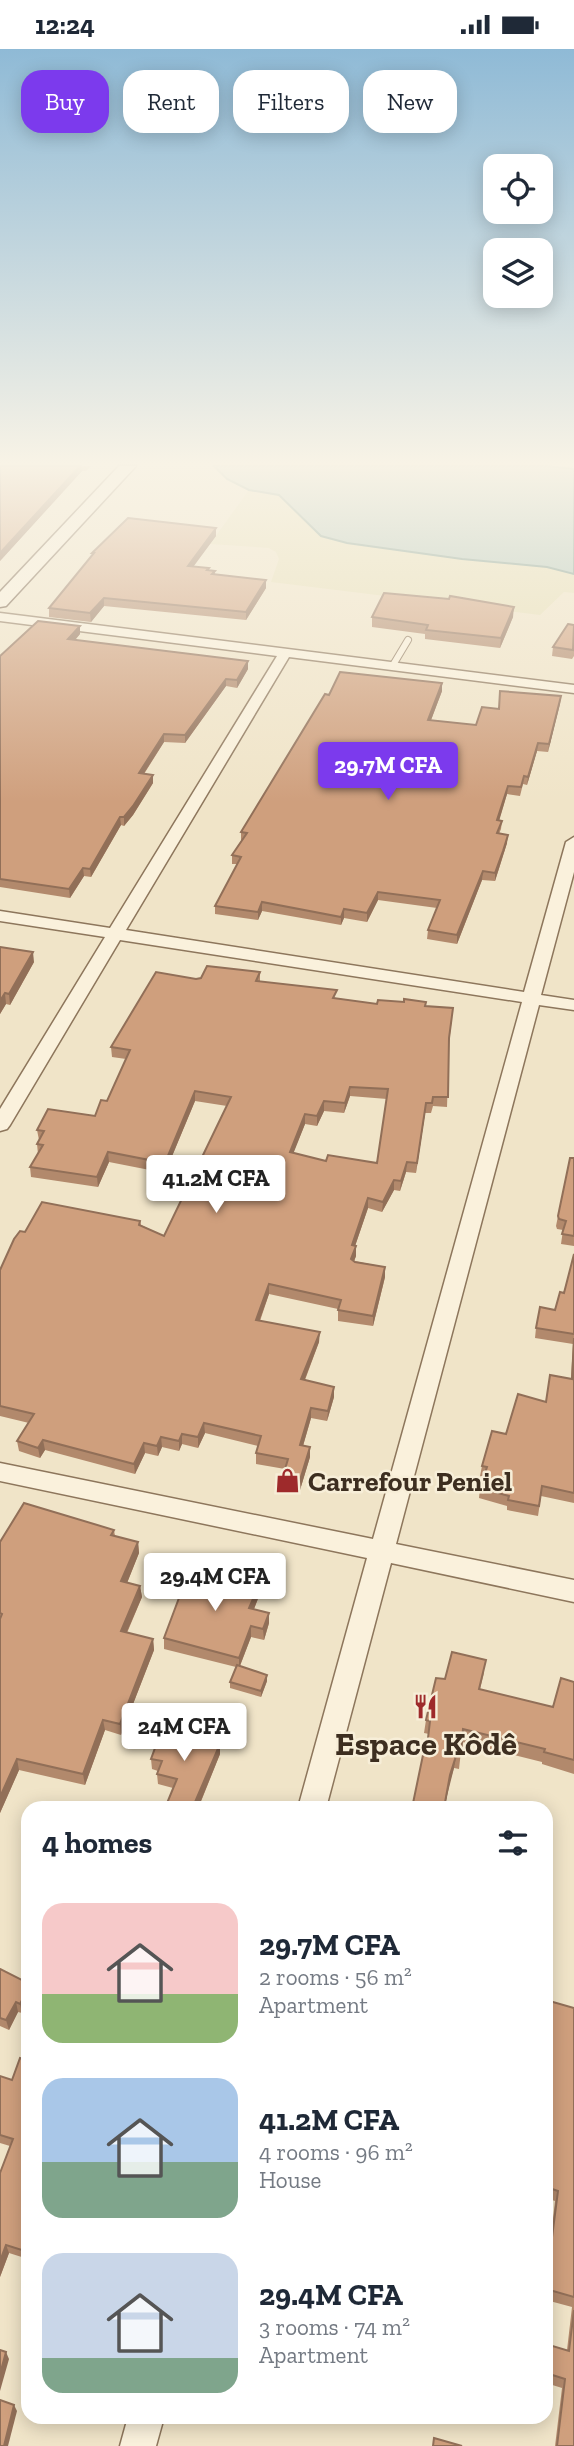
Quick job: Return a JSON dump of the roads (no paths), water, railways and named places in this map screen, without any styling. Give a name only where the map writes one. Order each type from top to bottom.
[{"type":"street","points":[[0,602],[23,578]]},
{"type":"street","points":[[0,617],[574,688]]},
{"type":"street","points":[[0,1125],[286,651]]},
{"type":"street","points":[[314,1801],[574,842]]},
{"type":"street","points":[[0,916],[574,1005]]},
{"type":"street","points":[[0,1472],[382,1549],[574,1591]]},
{"type":"street","points":[[138,2446],[144,2424]]},
{"type":"lane","points":[[393,665],[408,640]]},
{"type":"place","name":"Carrefour Peniel","points":[[288,1481]]},
{"type":"place","name":"Espace Kôdê","points":[[426,1706]]}]
